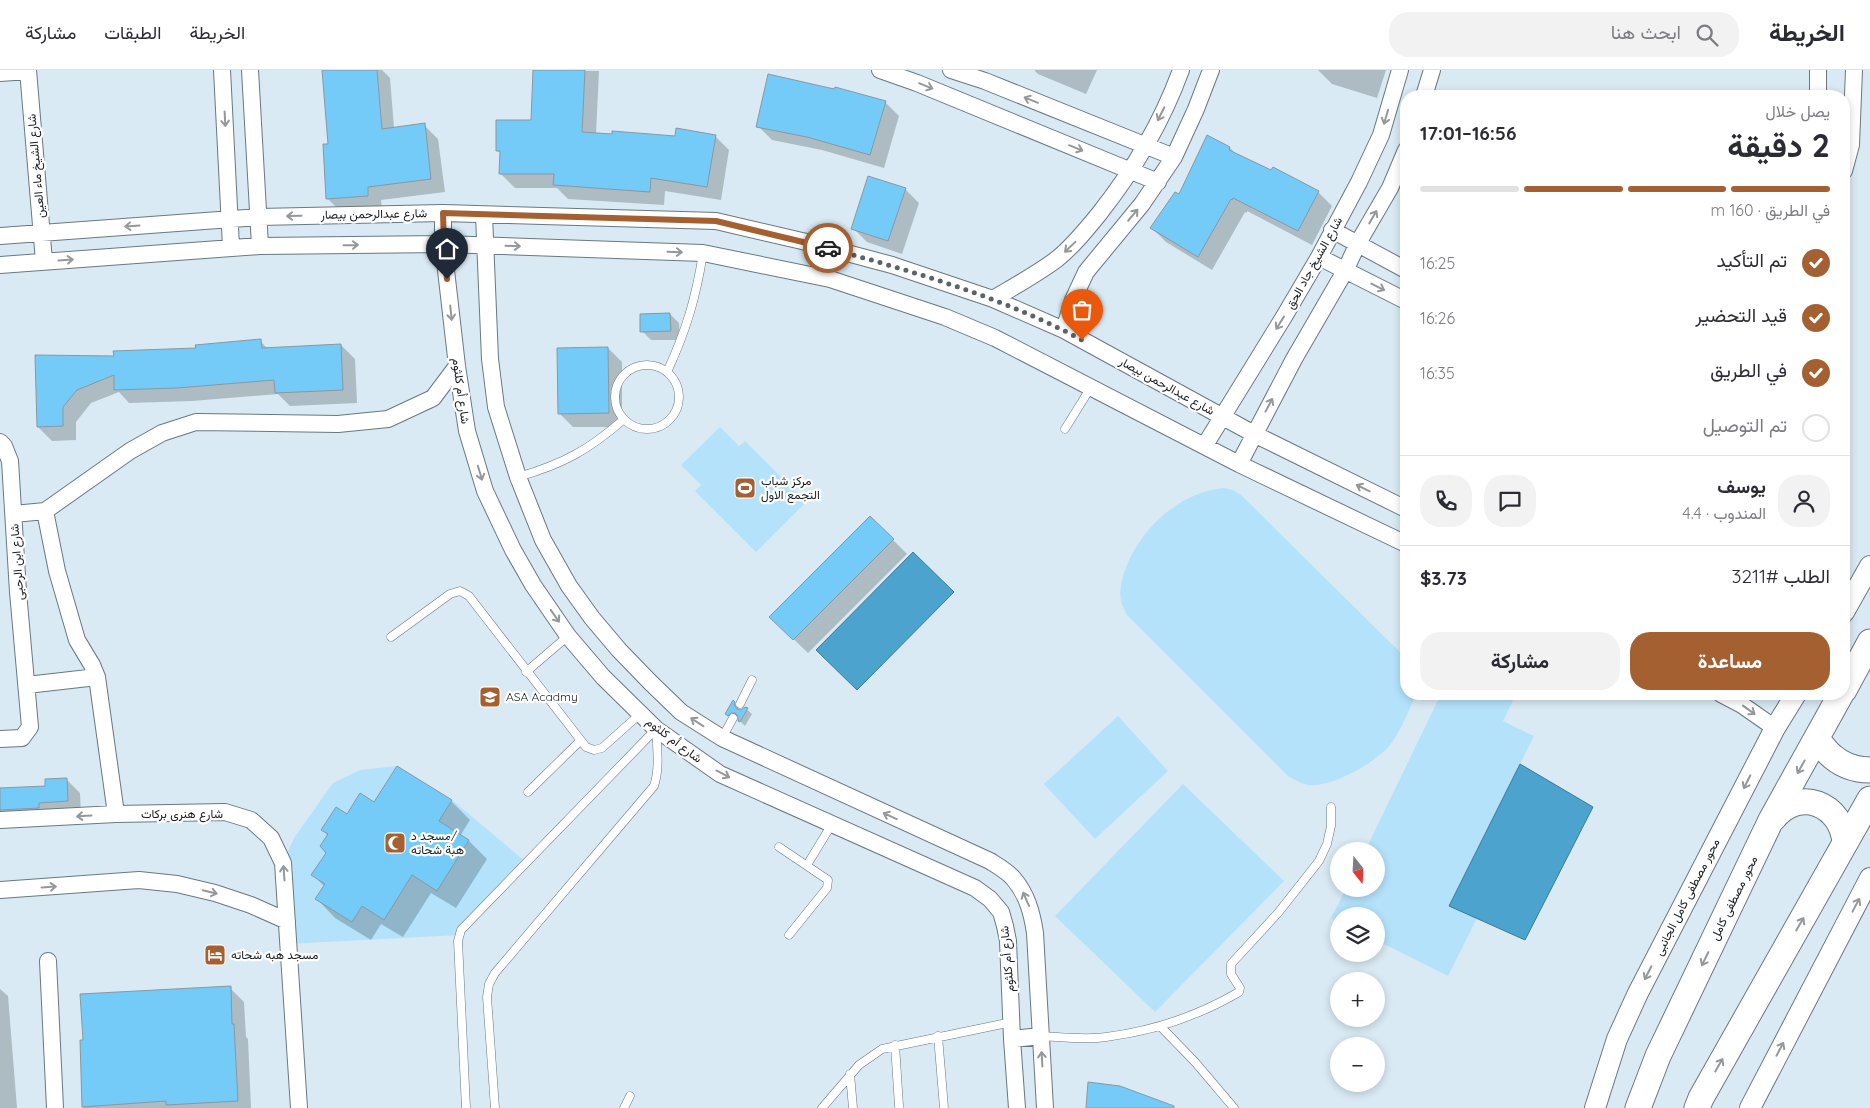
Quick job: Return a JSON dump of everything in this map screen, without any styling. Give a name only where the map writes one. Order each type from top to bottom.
[{"type":"main road","points":[[1850,679],[1870,642]]},
{"type":"main road","name":"محور مصطفى كامل","points":[[1638,1108],[1658,1056],[1772,820],[1838,700]]},
{"type":"main road","points":[[1817,738],[1822,747],[1838,761],[1857,769],[1870,770]]},
{"type":"main road","points":[[1697,1108],[1870,799]]},
{"type":"main road","points":[[1772,820],[1784,807],[1811,802],[1819,804],[1835,815],[1844,833],[1845,844]]},
{"type":"street","points":[[222,70],[231,247]]},
{"type":"street","points":[[250,70],[260,246]]},
{"type":"street","points":[[880,70],[917,82],[1158,182]]},
{"type":"street","points":[[951,70],[987,76],[1174,157]]},
{"type":"street","points":[[993,299],[1042,270],[1080,238],[1132,171],[1175,86],[1181,70]]},
{"type":"street","points":[[1064,330],[1076,294],[1086,272],[1142,204],[1174,157],[1211,70]]},
{"type":"street","name":"شارع الشيخ جاد الحق","points":[[1206,446],[1222,416],[1286,315],[1359,182],[1381,135],[1400,70]]},
{"type":"street","points":[[1426,90],[1432,70]]},
{"type":"street","points":[[1818,70],[1818,90]]},
{"type":"street","points":[[1850,149],[1854,70]]},
{"type":"street","points":[[0,73],[28,71]]},
{"type":"street","name":"شارع الشيخ ماء العين","points":[[28,71],[44,261]]},
{"type":"street","points":[[1239,464],[1294,359],[1390,188],[1400,164]]},
{"type":"street","name":"شارع عبدالرحمن بيصار","points":[[0,236],[259,217],[443,213],[716,221],[892,265],[993,299],[1064,330],[1254,434],[1400,506]]},
{"type":"street","name":"شارع أم كلثوم","points":[[443,213],[444,244],[457,366],[467,431],[485,491],[513,550],[533,585],[568,636],[603,677],[656,729],[720,774],[975,888],[990,899],[1001,912],[1008,941],[1017,1108]]},
{"type":"street","points":[[484,215],[490,359],[496,407],[518,477],[543,540],[569,586],[592,618],[650,682],[681,712],[722,738],[990,861],[1012,877],[1024,893],[1031,912],[1035,933],[1045,1108]]},
{"type":"street","points":[[1332,230],[1400,267]]},
{"type":"street","points":[[0,265],[260,246],[444,244],[703,253],[830,279],[945,317],[995,338],[1239,464],[1400,541]]},
{"type":"street","points":[[1319,257],[1400,298]]},
{"type":"street","points":[[14,514],[45,511],[130,450],[162,433],[196,422],[338,424],[388,419],[433,398],[457,366]]},
{"type":"street","name":"شارع ابن الرحبى","points":[[0,442],[4,446],[10,461],[18,592],[30,727],[22,738],[0,739]]},
{"type":"street","points":[[45,511],[57,571],[77,640],[88,657],[97,677],[116,814]]},
{"type":"street","points":[[1850,598],[1870,566]]},
{"type":"street","points":[[27,685],[97,677]]},
{"type":"street","points":[[1732,700],[1775,728]]},
{"type":"street","name":"محور مصطفى كامل الجانبى","points":[[1595,1108],[1617,1039],[1638,993],[1775,728],[1792,700]]},
{"type":"street","name":"شارع هنرى بركات","points":[[0,820],[116,814],[225,812],[251,820],[271,838],[283,863],[299,1108]]},
{"type":"street","points":[[1750,1108],[1870,878]]},
{"type":"street","points":[[0,890],[140,880],[178,884],[215,893],[251,905],[287,922]]},
{"type":"street","points":[[48,960],[55,1108]]},
{"type":"street","points":[[1012,1039],[1041,1036]]},
{"type":"lane","points":[[667,372],[691,314],[703,253]]},
{"type":"lane","points":[[642,366],[659,368],[667,372],[673,378],[679,394],[676,411],[671,418],[656,428],[648,429],[631,424],[624,419],[619,412],[615,396],[617,387],[627,373],[642,366]]},
{"type":"lane","points":[[1065,429],[1091,387]]},
{"type":"lane","points":[[518,477],[547,469],[575,456],[601,439],[624,419]]},
{"type":"lane","points":[[391,638],[450,594],[460,591],[468,596],[586,747],[594,750],[602,748],[640,714]]},
{"type":"lane","points":[[526,672],[568,636]]},
{"type":"lane","points":[[740,704],[752,680]]},
{"type":"lane","points":[[722,738],[733,718]]},
{"type":"lane","points":[[466,1108],[458,941],[461,930],[656,729]]},
{"type":"lane","points":[[495,1108],[487,997],[491,978],[654,786],[658,776],[656,729]]},
{"type":"lane","points":[[528,792],[580,741]]},
{"type":"lane","points":[[1041,1036],[1105,1038],[1160,1027],[1210,1007],[1239,992],[1240,988],[1231,974],[1231,964],[1278,913],[1319,861],[1327,844],[1331,826],[1331,807]]},
{"type":"lane","points":[[807,865],[832,824]]},
{"type":"lane","points":[[779,847],[825,877],[828,884],[789,935]]},
{"type":"lane","points":[[822,1108],[850,1074],[870,1056],[882,1049],[1012,1022]]},
{"type":"lane","points":[[1160,1027],[1196,1062],[1234,1108]]},
{"type":"lane","points":[[938,1036],[944,1108]]},
{"type":"lane","points":[[895,1045],[899,1106]]},
{"type":"lane","points":[[850,1074],[853,1108]]},
{"type":"lane","points":[[624,1108],[630,1096]]},
{"type":"shaded area","name":"مركز شباب التجمع الاول","points":[[720,427],[739,446],[745,441],[806,502],[756,552],[695,491],[701,485],[681,465]]},
{"type":"shaded area","points":[[1224,488],[1233,490],[1241,495],[1400,652],[1400,700],[1414,700],[1408,714],[1390,745],[1383,752],[1364,766],[1341,778],[1319,785],[1309,785],[1288,776],[1127,615],[1120,597],[1122,581],[1125,570],[1140,540],[1163,515],[1177,505],[1207,491]]},
{"type":"shaded area","points":[[1438,700],[1513,700],[1503,721],[1534,736],[1449,905],[1477,918],[1448,976],[1385,944],[1385,907],[1337,907],[1341,898],[1385,898],[1385,842],[1369,842]]},
{"type":"shaded area","points":[[1118,716],[1168,771],[1095,839],[1044,784]]},
{"type":"shaded area","points":[[397,766],[452,800],[526,862],[459,935],[288,944],[283,863],[294,838],[333,783],[360,770]]},
{"type":"shaded area","points":[[1183,784],[1284,881],[1155,1012],[1055,916]]},
{"type":"water","points":[[913,552],[954,592],[857,690],[816,650]]},
{"type":"water","points":[[1520,764],[1593,807],[1525,940],[1449,906]]},
{"type":"building","points":[[322,70],[377,70],[382,129],[425,123],[431,179],[368,187],[368,196],[326,199],[323,144],[328,144]]},
{"type":"building","points":[[533,70],[585,70],[582,132],[612,134],[612,131],[675,136],[676,128],[716,135],[707,187],[651,178],[650,192],[553,185],[554,174],[499,174],[500,151],[496,151],[496,120],[531,120]]},
{"type":"building","points":[[768,74],[834,89],[835,87],[886,101],[870,155],[807,137],[756,127]]},
{"type":"building","points":[[1207,135],[1230,147],[1229,150],[1271,170],[1273,167],[1319,191],[1298,231],[1233,198],[1198,257],[1150,228],[1175,192],[1179,194]]},
{"type":"building","points":[[868,176],[906,188],[888,241],[851,229]]},
{"type":"building","points":[[670,313],[671,331],[640,332],[640,314]]},
{"type":"building","points":[[261,339],[262,348],[341,344],[343,390],[275,393],[274,380],[177,388],[114,390],[114,375],[77,390],[63,407],[63,426],[37,427],[35,355],[114,356],[113,351],[196,348],[195,345]]},
{"type":"building","points":[[608,347],[609,413],[558,414],[557,348]]},
{"type":"building","points":[[870,516],[894,539],[793,640],[769,617]]},
{"type":"building","points":[[733,700],[737,709],[748,708],[740,722],[735,713],[731,713],[728,716],[725,714]]},
{"type":"building","name":"مسجد د/ هبة شحاته","points":[[397,766],[452,800],[439,821],[469,840],[437,891],[412,875],[384,920],[362,906],[352,922],[315,899],[325,884],[311,875],[326,853],[320,846],[328,834],[321,830],[336,807],[347,814],[360,793],[374,802]]},
{"type":"building","points":[[67,778],[68,801],[39,803],[39,808],[0,810],[0,788],[45,786],[45,779]]},
{"type":"building","points":[[231,986],[238,1101],[166,1105],[166,1101],[82,1107],[80,1040],[83,1040],[80,994]]},
{"type":"building","points":[[1088,1082],[1120,1086],[1174,1106],[1174,1108],[1086,1108]]},
{"type":"way so far","points":[[828,248],[892,265],[993,299],[1064,330],[1082,340]]},
{"type":"place","name":"مركز شباب التجمع الاول","points":[[745,488]]},
{"type":"place","name":"ASA Acadmy","points":[[490,697]]},
{"type":"place","name":"مسجد د/ هبة شحاته","points":[[395,843]]},
{"type":"place","name":"مسجد هبه شحاته","points":[[215,955]]},
{"type":"route","points":[[447,279],[443,213],[716,221],[828,248]]}]
